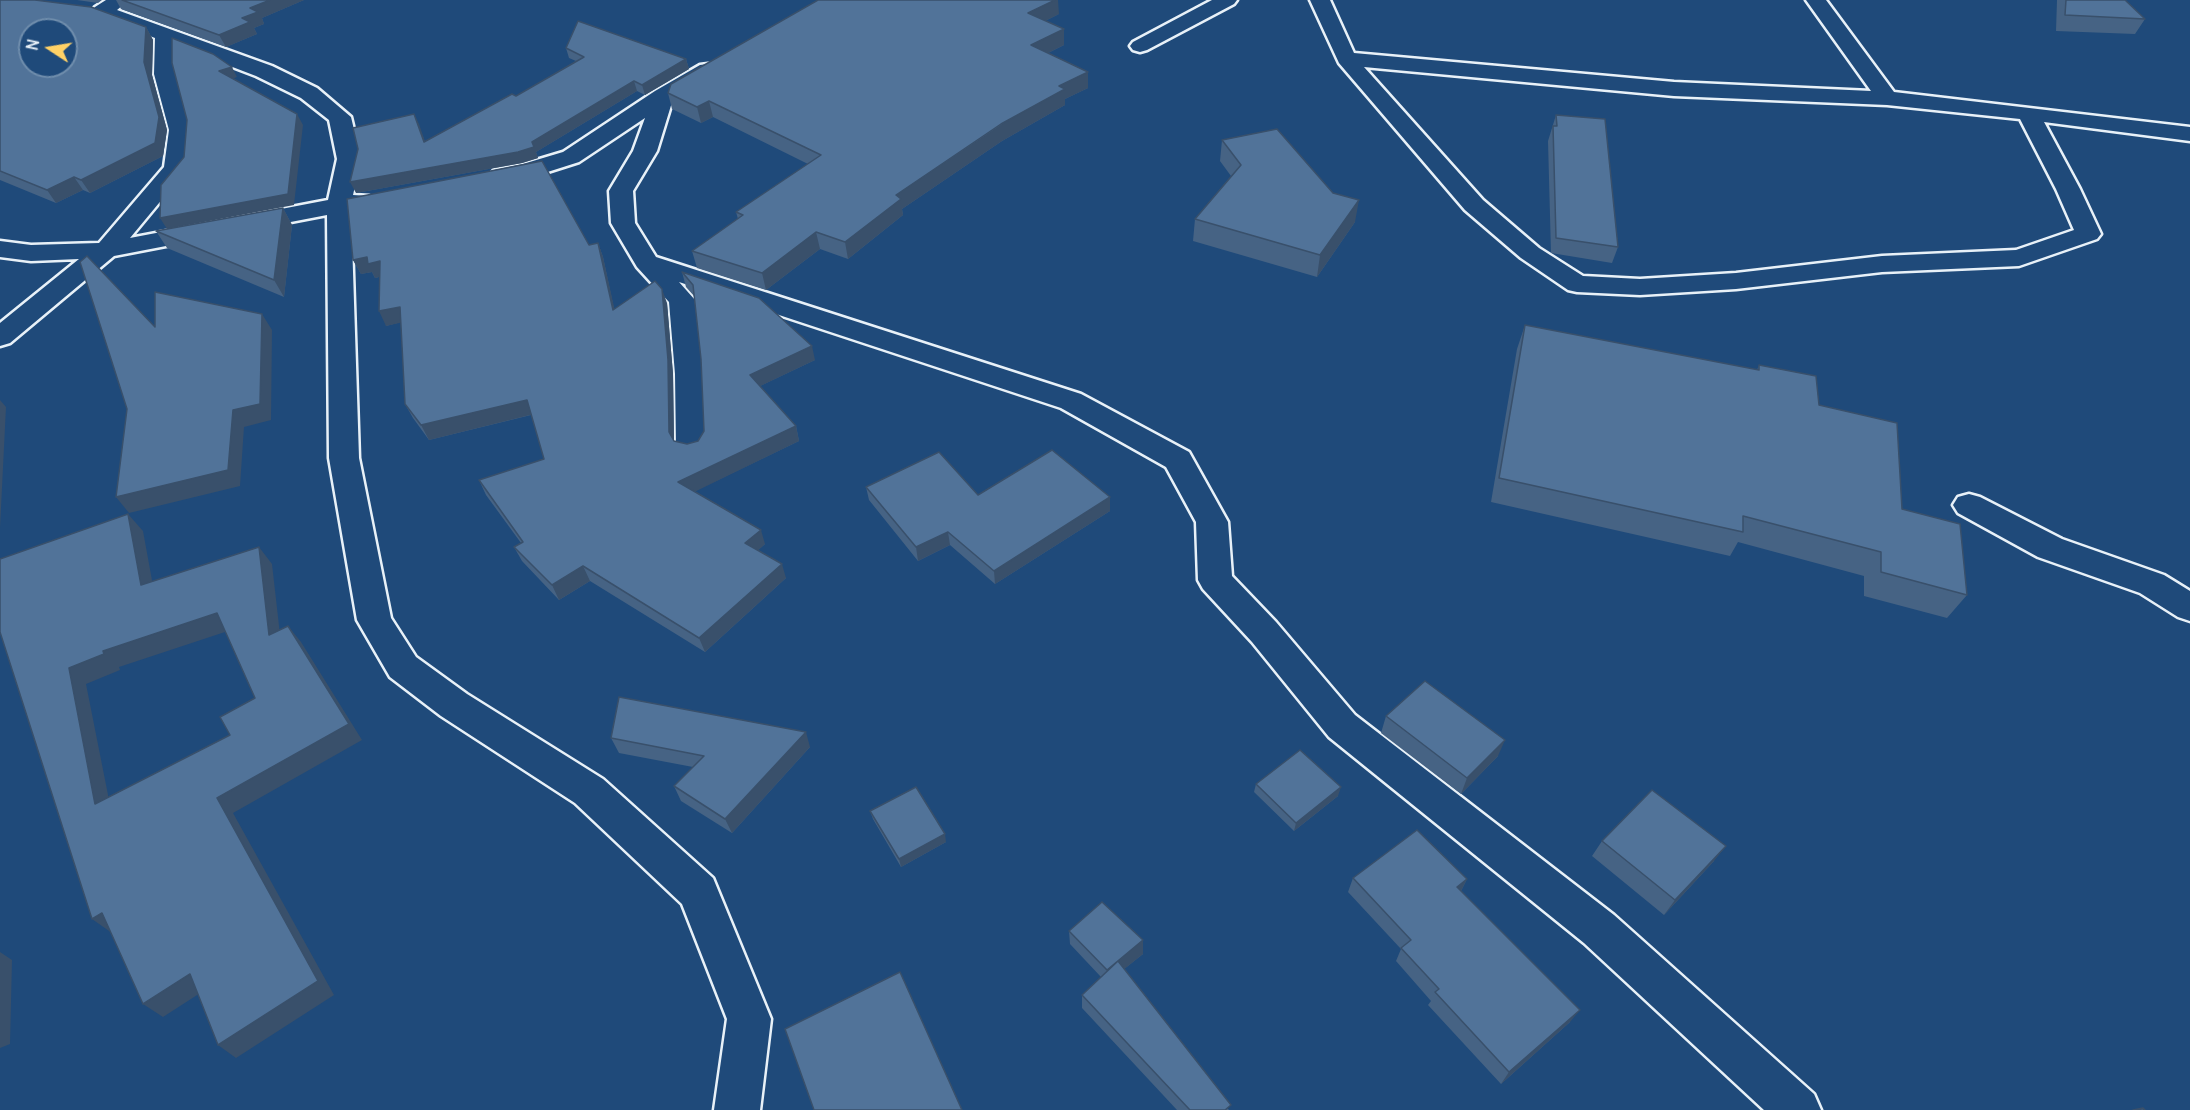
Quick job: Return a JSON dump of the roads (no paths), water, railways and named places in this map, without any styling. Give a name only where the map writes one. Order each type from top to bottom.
[{"type":"street","points":[[1140,46],[1227,0]]},
{"type":"street","points":[[1320,0],[1346,59],[1474,205],[1530,253],[1577,284],[1652,286],[1736,281],[1882,264],[2019,258],[2088,234],[2068,189],[2028,113]]},
{"type":"street","points":[[1816,0],[1887,98]]},
{"type":"street","points":[[100,6],[126,22],[165,33],[264,71],[309,93],[340,117],[349,159],[339,205],[344,458],[374,620],[403,667],[454,705],[589,791],[698,892],[749,1019],[737,1110]]},
{"type":"street","points":[[0,337],[106,250],[176,168],[180,130],[165,74],[165,33]]},
{"type":"street","points":[[1346,59],[1674,89],[1887,98],[2190,134]]},
{"type":"street","points":[[480,179],[527,171],[571,157],[663,96],[725,60]]},
{"type":"street","points":[[663,96],[645,151],[621,191],[623,224],[646,262],[682,300],[689,374],[691,446]]},
{"type":"street","points":[[0,249],[31,253],[106,250],[386,196]]},
{"type":"street","points":[[646,262],[1071,401],[1178,460],[1212,522],[1215,580],[1264,632],[1342,726],[1599,929],[1798,1110]]},
{"type":"street","points":[[1969,505],[2050,548],[2152,584],[2190,608]]}]
